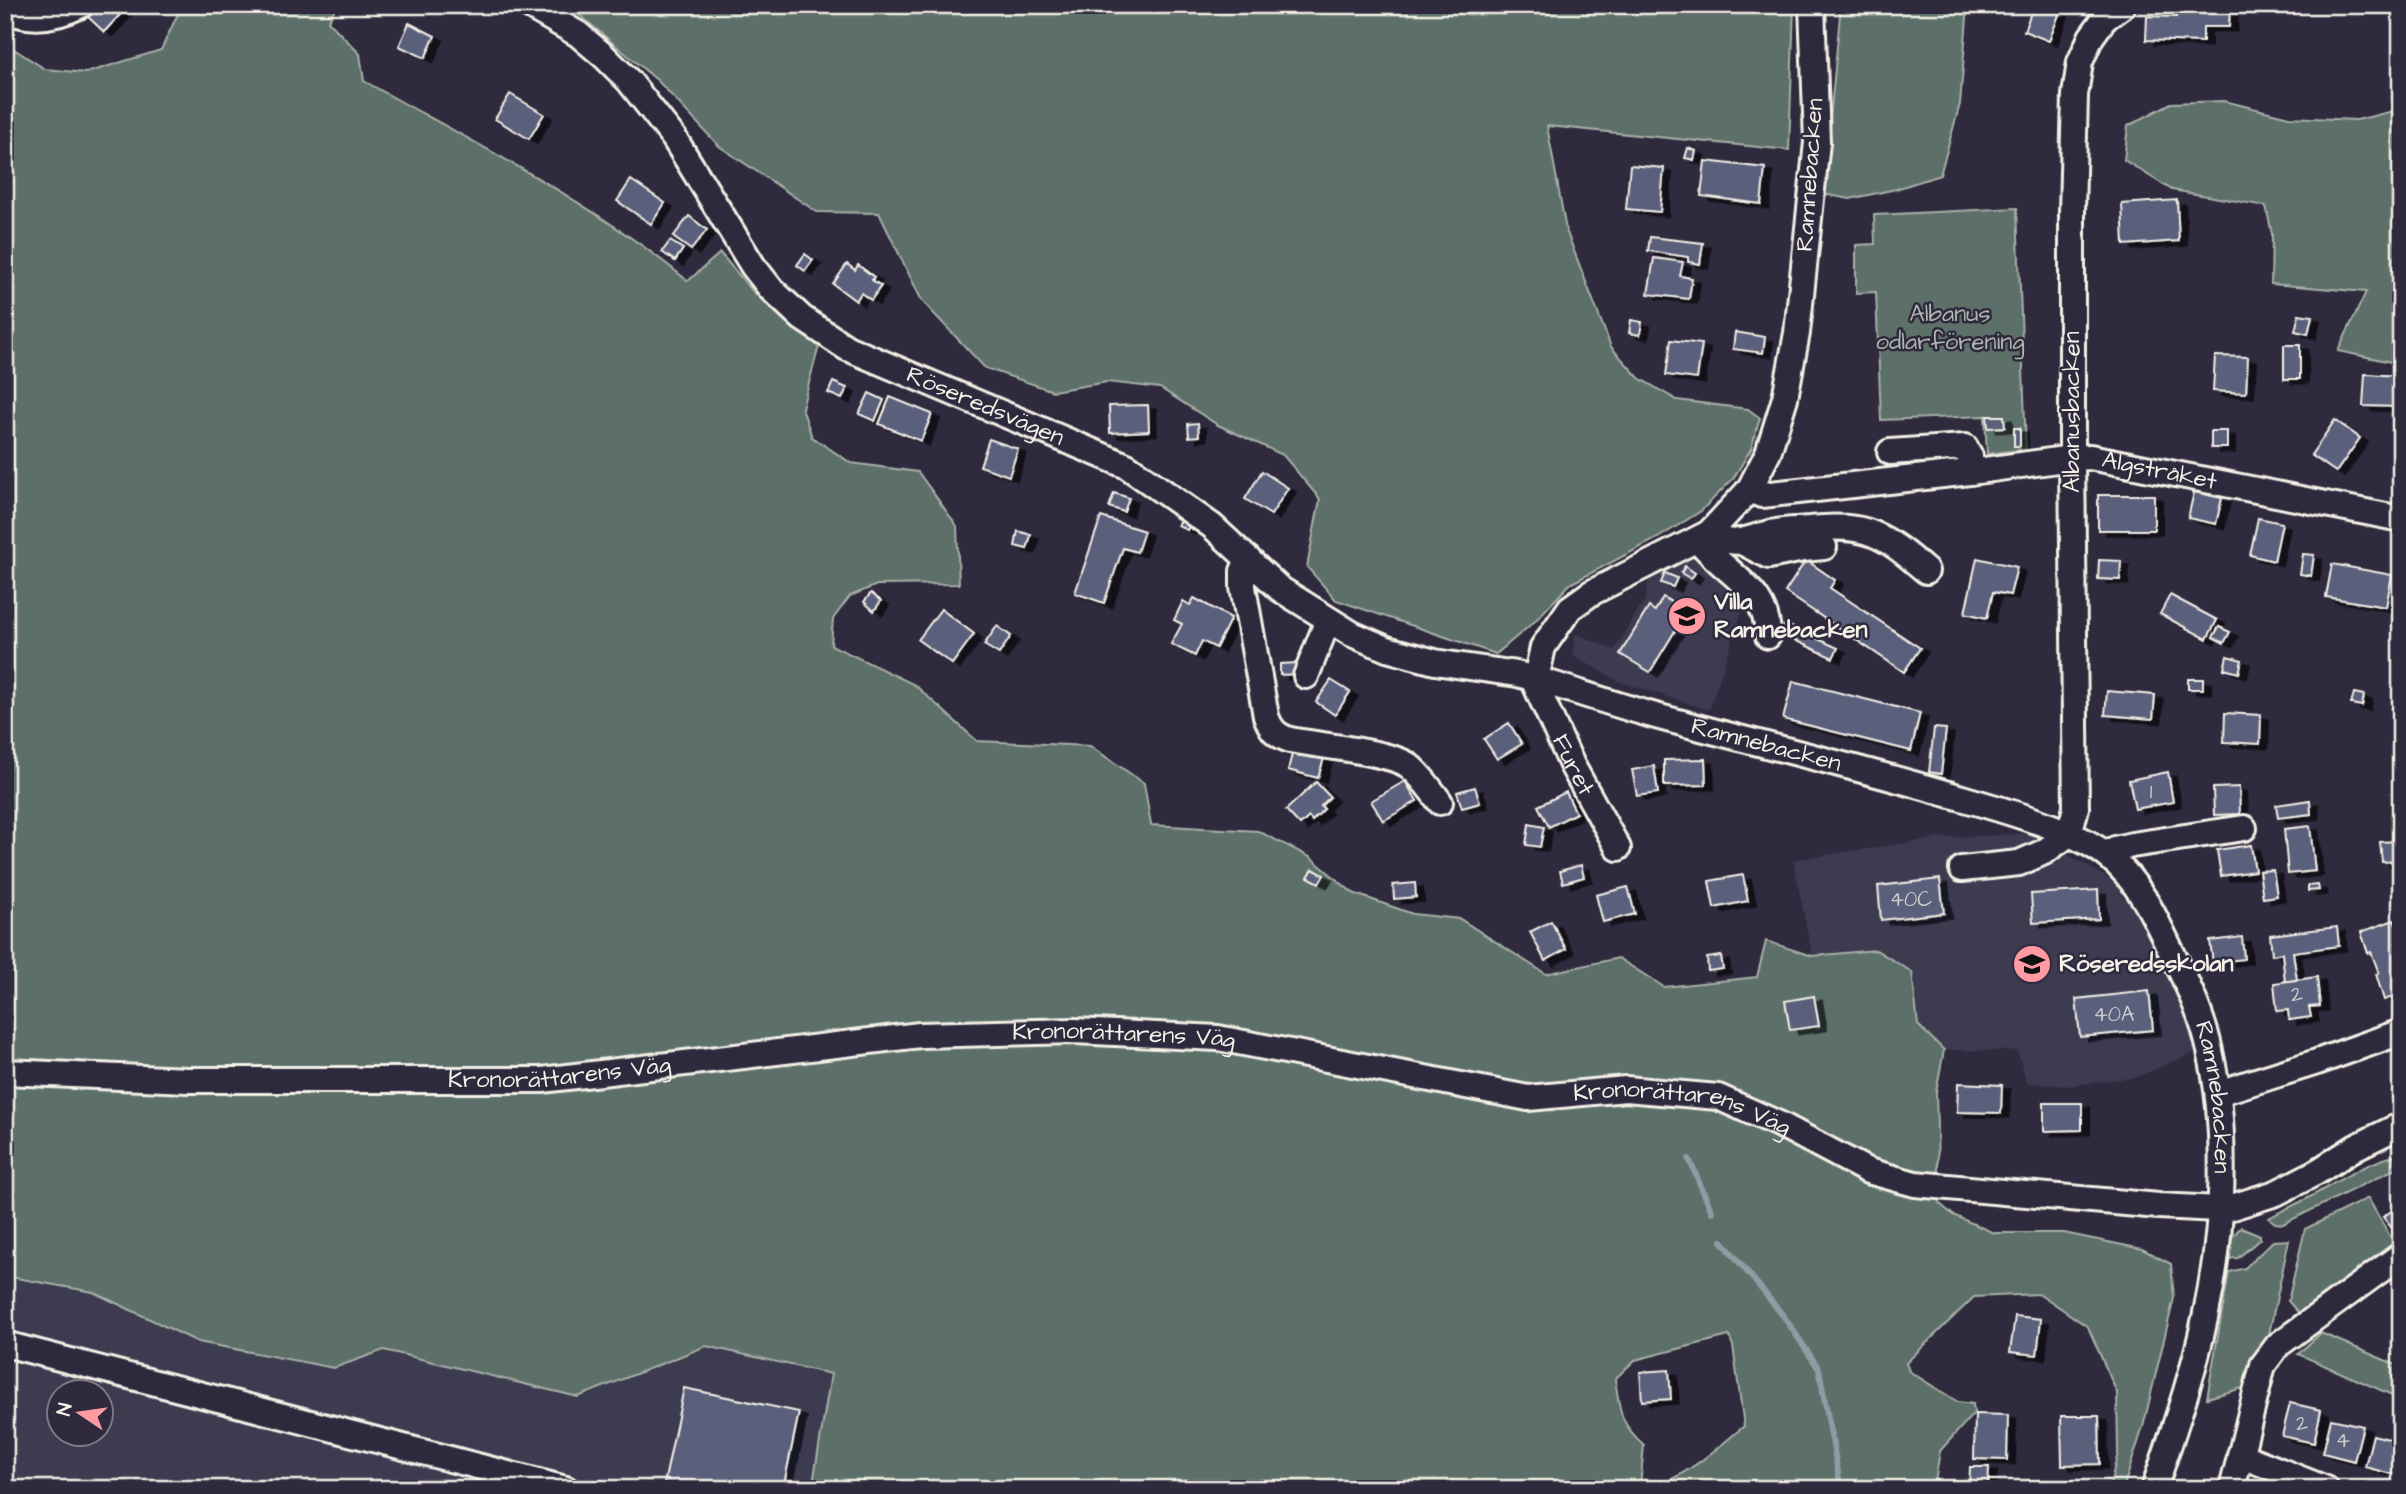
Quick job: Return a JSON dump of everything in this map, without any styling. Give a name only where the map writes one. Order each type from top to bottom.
[{"type":"street","points":[[17,14],[41,17],[81,5]]},
{"type":"street","name":"Röseredsvägen","points":[[528,5],[578,34],[604,56],[636,90],[674,138],[753,266],[771,289],[802,318],[847,348],[1127,466],[1212,526],[1280,589],[1352,634],[1387,649],[1435,662],[1536,679]]},
{"type":"street","name":"Ramnebacken","points":[[1812,5],[1817,142],[1797,333],[1786,398],[1768,453],[1749,490],[1704,536],[1591,593],[1570,608],[1543,647],[1536,679],[1650,714],[1861,768],[1988,806],[2069,834],[2108,856],[2142,894],[2186,981],[2210,1048],[2218,1093],[2221,1168],[2214,1264],[2206,1316],[2192,1370],[2154,1489]]},
{"type":"street","name":"Albanusbacken","points":[[2069,834],[2076,808],[2072,457],[2075,95],[2080,62],[2091,37],[2104,19],[2123,5]]},
{"type":"street","points":[[1890,452],[1965,447],[1970,456],[1970,471]]},
{"type":"street","name":"Älgstråket","points":[[1749,490],[1762,495],[2090,457],[2401,519]]},
{"type":"street","points":[[1704,536],[1725,542],[1773,532],[1843,526],[1859,528],[1875,533],[1895,545],[1926,571]]},
{"type":"street","points":[[1704,536],[1761,603],[1766,612],[1768,636]]},
{"type":"street","points":[[1740,541],[1769,556],[1824,547]]},
{"type":"street","points":[[1248,559],[1243,571],[1243,587],[1270,727],[1277,735],[1290,740],[1388,757],[1405,763],[1418,773],[1440,802]]},
{"type":"street","points":[[1307,676],[1328,620]]},
{"type":"street","name":"Furet","points":[[1536,679],[1536,686],[1572,765],[1618,848]]},
{"type":"street","points":[[2108,856],[2115,849],[2132,845],[2244,828]]},
{"type":"street","points":[[1962,869],[2019,863],[2044,852],[2069,834]]},
{"type":"street","name":"Kronorättarens Väg","points":[[5,1072],[188,1080],[542,1080],[920,1035],[1074,1031],[1219,1038],[1528,1098],[1626,1089],[1718,1097],[1783,1126],[1868,1171],[1915,1184],[2218,1209],[2276,1193],[2317,1172],[2356,1147],[2401,1125]]},
{"type":"street","points":[[2218,1093],[2401,1032]]},
{"type":"street","points":[[2232,1489],[2263,1364],[2278,1345],[2401,1255]]},
{"type":"street","points":[[5,1344],[566,1489]]},
{"type":"street","points":[[2240,1455],[2326,1489]]},
{"type":"shaded area","name":"Villa Ramnebacken","points":[[1693,555],[1746,600],[1709,710],[1620,682],[1573,656],[1575,633],[1614,650],[1645,599],[1650,572]]},
{"type":"shaded area","name":"Röseredsskolan","points":[[2032,833],[2111,880],[2154,938],[2198,1051],[2137,1077],[2068,1086],[2027,1083],[2017,1051],[1944,1050],[1918,1025],[1912,972],[1876,950],[1812,956],[1793,860],[1939,838]]},
{"type":"shaded area","points":[[5,1276],[93,1292],[198,1342],[334,1368],[383,1350],[578,1397],[706,1346],[831,1374],[812,1489],[5,1489]]},
{"type":"green space","points":[[182,5],[337,5],[328,21],[360,54],[364,81],[571,198],[612,224],[688,281],[720,253],[756,295],[819,346],[802,408],[812,437],[851,463],[918,472],[957,526],[959,584],[877,585],[850,596],[833,619],[831,645],[915,685],[977,741],[1090,746],[1144,783],[1151,825],[1258,831],[1310,857],[1353,893],[1413,914],[1460,919],[1546,974],[1618,958],[1664,987],[1757,977],[1766,941],[1812,956],[1876,950],[1912,972],[1918,1025],[1944,1050],[1936,1092],[1939,1203],[1953,1215],[1994,1233],[2064,1233],[2142,1249],[2171,1264],[2174,1298],[2143,1427],[2123,1489],[2109,1489],[2118,1453],[2117,1393],[2088,1327],[2040,1294],[1974,1297],[1906,1363],[1909,1371],[1958,1402],[1973,1404],[1974,1413],[1940,1451],[1934,1489],[812,1489],[831,1374],[706,1346],[578,1397],[384,1350],[334,1368],[198,1342],[93,1292],[5,1276],[5,37],[14,49],[45,69],[86,73],[161,50]],"holes":[[[1729,1336],[1733,1346],[1744,1426],[1681,1474],[1666,1482],[1640,1487],[1644,1445],[1625,1423],[1615,1379],[1635,1360]]]},
{"type":"green space","points":[[562,5],[1794,5],[1789,150],[1547,126],[1566,230],[1611,347],[1639,378],[1677,400],[1748,409],[1760,418],[1751,449],[1733,479],[1701,511],[1658,538],[1570,584],[1534,622],[1496,654],[1336,600],[1307,567],[1320,499],[1283,455],[1218,425],[1160,388],[1107,382],[1053,391],[985,368],[922,301],[879,213],[817,212],[719,146],[658,81],[582,17]]},
{"type":"green space","points":[[1838,5],[1968,5],[1960,104],[1940,175],[1896,189],[1850,199],[1823,194],[1840,15]]},
{"type":"green space","points":[[2224,101],[2289,117],[2357,120],[2401,109],[2401,364],[2338,351],[2366,292],[2271,284],[2272,234],[2266,206],[2172,190],[2124,160],[2128,126],[2171,103]]},
{"type":"green space","name":"Albanus odlarförening","points":[[2017,208],[2026,449],[1987,454],[1985,416],[1881,420],[1876,292],[1856,293],[1856,245],[1875,244],[1874,215]]},
{"type":"green space","points":[[2401,1154],[2401,1166],[2283,1224],[2275,1223],[2269,1218],[2364,1167]]},
{"type":"green space","points":[[2368,1198],[2395,1245],[2302,1317],[2288,1301],[2305,1229]]},
{"type":"green space","points":[[2241,1227],[2260,1235],[2260,1239],[2238,1258],[2226,1259],[2230,1239]]},
{"type":"green space","points":[[2289,1240],[2268,1339],[2250,1386],[2207,1398],[2229,1272],[2245,1268],[2273,1241]]},
{"type":"green space","points":[[2321,1333],[2401,1367],[2401,1399],[2298,1354]]},
{"type":"building","points":[[93,5],[129,5],[104,32],[85,14]]},
{"type":"building","points":[[2034,5],[2060,12],[2049,41],[2024,31]]},
{"type":"building","points":[[2176,5],[2230,5],[2229,27],[2203,27],[2203,42],[2146,40],[2147,16],[2176,17]]},
{"type":"building","points":[[409,23],[435,36],[425,58],[399,46]]},
{"type":"building","points":[[510,94],[544,114],[529,139],[495,119]]},
{"type":"building","points":[[1688,148],[1696,151],[1694,160],[1685,158]]},
{"type":"building","points":[[1705,161],[1765,168],[1761,204],[1701,196]]},
{"type":"building","points":[[1630,165],[1664,168],[1660,212],[1626,209]]},
{"type":"building","points":[[631,180],[665,203],[651,224],[617,201]]},
{"type":"building","points":[[2177,200],[2179,241],[2124,245],[2122,204]]},
{"type":"building","points":[[689,216],[707,230],[691,250],[673,237]]},
{"type":"building","points":[[1650,237],[1703,243],[1700,264],[1688,262],[1688,257],[1648,251]]},
{"type":"building","points":[[670,241],[683,249],[675,261],[662,252]]},
{"type":"building","points":[[805,254],[813,260],[805,271],[797,265]]},
{"type":"building","points":[[1654,258],[1683,262],[1680,276],[1692,278],[1689,299],[1648,294]]},
{"type":"building","points":[[847,264],[855,270],[858,265],[881,286],[871,300],[861,293],[856,301],[833,284]]},
{"type":"building","points":[[2299,314],[2312,316],[2308,334],[2295,331]]},
{"type":"building","points":[[1631,320],[1642,322],[1640,335],[1629,333]]},
{"type":"building","points":[[1735,332],[1765,337],[1763,353],[1733,349]]},
{"type":"building","points":[[1671,340],[1702,344],[1697,379],[1666,375]]},
{"type":"building","points":[[2284,345],[2300,345],[2300,379],[2284,379]]},
{"type":"building","points":[[2215,356],[2248,357],[2246,393],[2213,391]]},
{"type":"building","points":[[2365,374],[2401,376],[2401,407],[2363,406]]},
{"type":"building","points":[[833,382],[847,388],[842,399],[828,393]]},
{"type":"building","points":[[869,393],[884,400],[875,421],[859,414]]},
{"type":"building","points":[[890,397],[932,414],[921,441],[879,424]]},
{"type":"building","points":[[1148,405],[1149,431],[1110,433],[1109,406]]},
{"type":"building","points":[[1987,416],[2004,416],[2005,427],[1988,428]]},
{"type":"building","points":[[2335,420],[2360,438],[2336,472],[2311,455]]},
{"type":"building","points":[[1198,423],[1199,436],[1189,437],[1188,424]]},
{"type":"building","points":[[2014,428],[2020,428],[2020,446],[2014,446]]},
{"type":"building","points":[[2211,431],[2227,431],[2227,448],[2211,448]]},
{"type":"building","points":[[989,439],[1018,449],[1009,476],[980,466]]},
{"type":"building","points":[[1262,471],[1288,488],[1271,515],[1245,499]]},
{"type":"building","points":[[2194,492],[2222,498],[2216,524],[2188,518]]},
{"type":"building","points":[[1114,493],[1129,498],[1124,512],[1109,507]]},
{"type":"building","points":[[2098,495],[2154,495],[2154,530],[2098,530]]},
{"type":"building","points":[[1101,517],[1144,531],[1137,552],[1123,548],[1104,603],[1075,593]]},
{"type":"building","points":[[1183,517],[1192,522],[1187,530],[1178,525]]},
{"type":"building","points":[[2258,518],[2282,523],[2274,561],[2250,555]]},
{"type":"building","points":[[1018,531],[1031,535],[1027,549],[1015,546]]},
{"type":"building","points":[[2303,554],[2314,555],[2311,576],[2300,574]]},
{"type":"building","points":[[1977,558],[2017,567],[2010,595],[1993,592],[1987,618],[1965,613]]},
{"type":"building","points":[[1806,560],[1835,580],[1830,588],[1920,648],[1904,672],[1785,592]]},
{"type":"building","points":[[2099,560],[2121,561],[2120,580],[2098,579]]},
{"type":"building","points":[[2332,564],[2392,575],[2386,607],[2326,597]]},
{"type":"building","points":[[1685,566],[1695,573],[1691,579],[1681,573]]},
{"type":"building","points":[[1665,573],[1677,578],[1673,587],[1661,583]]},
{"type":"building","points":[[871,593],[881,601],[874,611],[864,602]]},
{"type":"building","points":[[2170,595],[2217,620],[2207,639],[2160,614]]},
{"type":"building","points":[[1663,597],[1687,611],[1650,672],[1620,654],[1649,607],[1655,611]]},
{"type":"building","points":[[1194,598],[1231,618],[1216,648],[1202,641],[1195,656],[1171,644],[1182,624],[1174,620],[1183,601],[1190,605]]},
{"type":"building","points":[[941,609],[974,634],[952,664],[918,640]]},
{"type":"building","points":[[1785,624],[1838,648],[1833,658],[1781,634]]},
{"type":"building","points":[[997,626],[1011,636],[999,654],[984,645]]},
{"type":"building","points":[[2219,627],[2230,632],[2224,643],[2213,637]]},
{"type":"building","points":[[2227,656],[2242,660],[2239,673],[2224,669]]},
{"type":"building","points":[[1298,663],[1298,674],[1280,675],[1280,664]]},
{"type":"building","points":[[2188,679],[2203,679],[2203,689],[2188,689]]},
{"type":"building","points":[[1331,680],[1350,692],[1335,715],[1316,702]]},
{"type":"building","points":[[1793,681],[1920,713],[1911,751],[1783,719]]},
{"type":"building","points":[[2107,691],[2155,695],[2153,719],[2105,715]]},
{"type":"building","points":[[2354,693],[2364,695],[2362,706],[2351,704]]},
{"type":"building","points":[[2225,713],[2261,715],[2260,744],[2224,742]]},
{"type":"building","points":[[1509,723],[1522,744],[1497,759],[1484,739]]},
{"type":"building","points":[[1934,728],[1946,729],[1941,774],[1929,772]]},
{"type":"building","points":[[1293,750],[1324,758],[1318,778],[1288,770]]},
{"type":"building","points":[[1705,759],[1706,785],[1664,786],[1664,760]]},
{"type":"building","points":[[1654,766],[1658,793],[1637,796],[1632,770]]},
{"type":"building","points":[[2168,772],[2173,802],[2135,809],[2129,780]]},
{"type":"building","points":[[1405,781],[1417,801],[1383,821],[1371,801]]},
{"type":"building","points":[[1316,782],[1330,797],[1321,806],[1324,809],[1312,821],[1309,817],[1300,825],[1286,810]]},
{"type":"building","points":[[1475,787],[1480,803],[1462,808],[1457,792]]},
{"type":"building","points":[[2239,787],[2240,814],[2214,815],[2213,788]]},
{"type":"building","points":[[1566,792],[1576,813],[1549,827],[1538,806]]},
{"type":"building","points":[[2310,800],[2311,814],[2278,818],[2276,805]]},
{"type":"building","points":[[1529,824],[1544,827],[1540,847],[1526,845]]},
{"type":"building","points":[[2310,826],[2315,871],[2288,874],[2284,829]]},
{"type":"building","points":[[2399,841],[2401,861],[2382,862],[2380,842]]},
{"type":"building","points":[[2251,845],[2255,871],[2221,876],[2217,850]]},
{"type":"building","points":[[1581,865],[1584,877],[1563,883],[1560,871]]},
{"type":"building","points":[[1313,869],[1324,875],[1319,883],[1308,877]]},
{"type":"building","points":[[2273,870],[2277,896],[2263,898],[2259,871]]},
{"type":"building","points":[[1743,875],[1748,901],[1714,908],[1709,881]]},
{"type":"building","points":[[1940,879],[1944,913],[1881,920],[1878,886]]},
{"type":"building","points":[[1415,883],[1416,897],[1394,899],[1393,885]]},
{"type":"building","points":[[2318,885],[2319,890],[2308,891],[2308,886]]},
{"type":"building","points":[[1628,887],[1635,914],[1603,922],[1596,895]]},
{"type":"building","points":[[2098,890],[2099,919],[2033,923],[2031,894]]},
{"type":"building","points":[[2394,920],[2401,938],[2401,941],[2396,943],[2401,956],[2401,994],[2384,1000],[2376,974],[2379,973],[2361,932]]},
{"type":"building","points":[[1551,921],[1566,949],[1545,961],[1530,932]]},
{"type":"building","points":[[2337,927],[2339,946],[2293,952],[2297,980],[2285,982],[2282,953],[2272,955],[2270,935]]},
{"type":"building","points":[[2242,937],[2244,959],[2213,963],[2210,941]]},
{"type":"building","points":[[1721,956],[1723,969],[1708,971],[1707,958]]},
{"type":"building","points":[[2317,977],[2320,1006],[2309,1007],[2311,1017],[2289,1020],[2288,1010],[2277,1011],[2274,983]]},
{"type":"building","points":[[2149,991],[2153,1030],[2080,1037],[2076,999]]},
{"type":"building","points":[[1814,996],[1819,1026],[1790,1030],[1785,1001]]},
{"type":"building","points":[[1958,1083],[2002,1085],[2001,1113],[1957,1112]]},
{"type":"building","points":[[2044,1103],[2082,1103],[2082,1130],[2044,1131]]},
{"type":"building","points":[[2397,1207],[2401,1212],[2401,1219],[2391,1227],[2383,1217]]},
{"type":"building","points":[[2015,1316],[2041,1319],[2037,1355],[2010,1352]]},
{"type":"building","points":[[1669,1370],[1671,1399],[1642,1401],[1640,1372]]},
{"type":"building","points":[[684,1388],[799,1412],[783,1489],[663,1489]]},
{"type":"building","points":[[2290,1403],[2321,1410],[2314,1443],[2282,1436]]},
{"type":"building","points":[[1975,1414],[2008,1415],[2007,1460],[1974,1459]]},
{"type":"building","points":[[2061,1416],[2099,1416],[2100,1464],[2062,1465]]},
{"type":"building","points":[[2331,1419],[2363,1426],[2354,1461],[2323,1453]]},
{"type":"building","points":[[2373,1435],[2401,1442],[2395,1475],[2365,1467]]},
{"type":"building","points":[[1970,1467],[1989,1467],[1988,1489],[1969,1489]]},
{"type":"waterway","points":[[1689,1159],[1712,1212]]},
{"type":"waterway","points":[[1722,1241],[1785,1318],[1819,1369],[1841,1489]]},
{"type":"place","name":"Villa Ramnebacken","points":[[1687,616]]},
{"type":"place","name":"Röseredsskolan","points":[[2032,964]]}]
